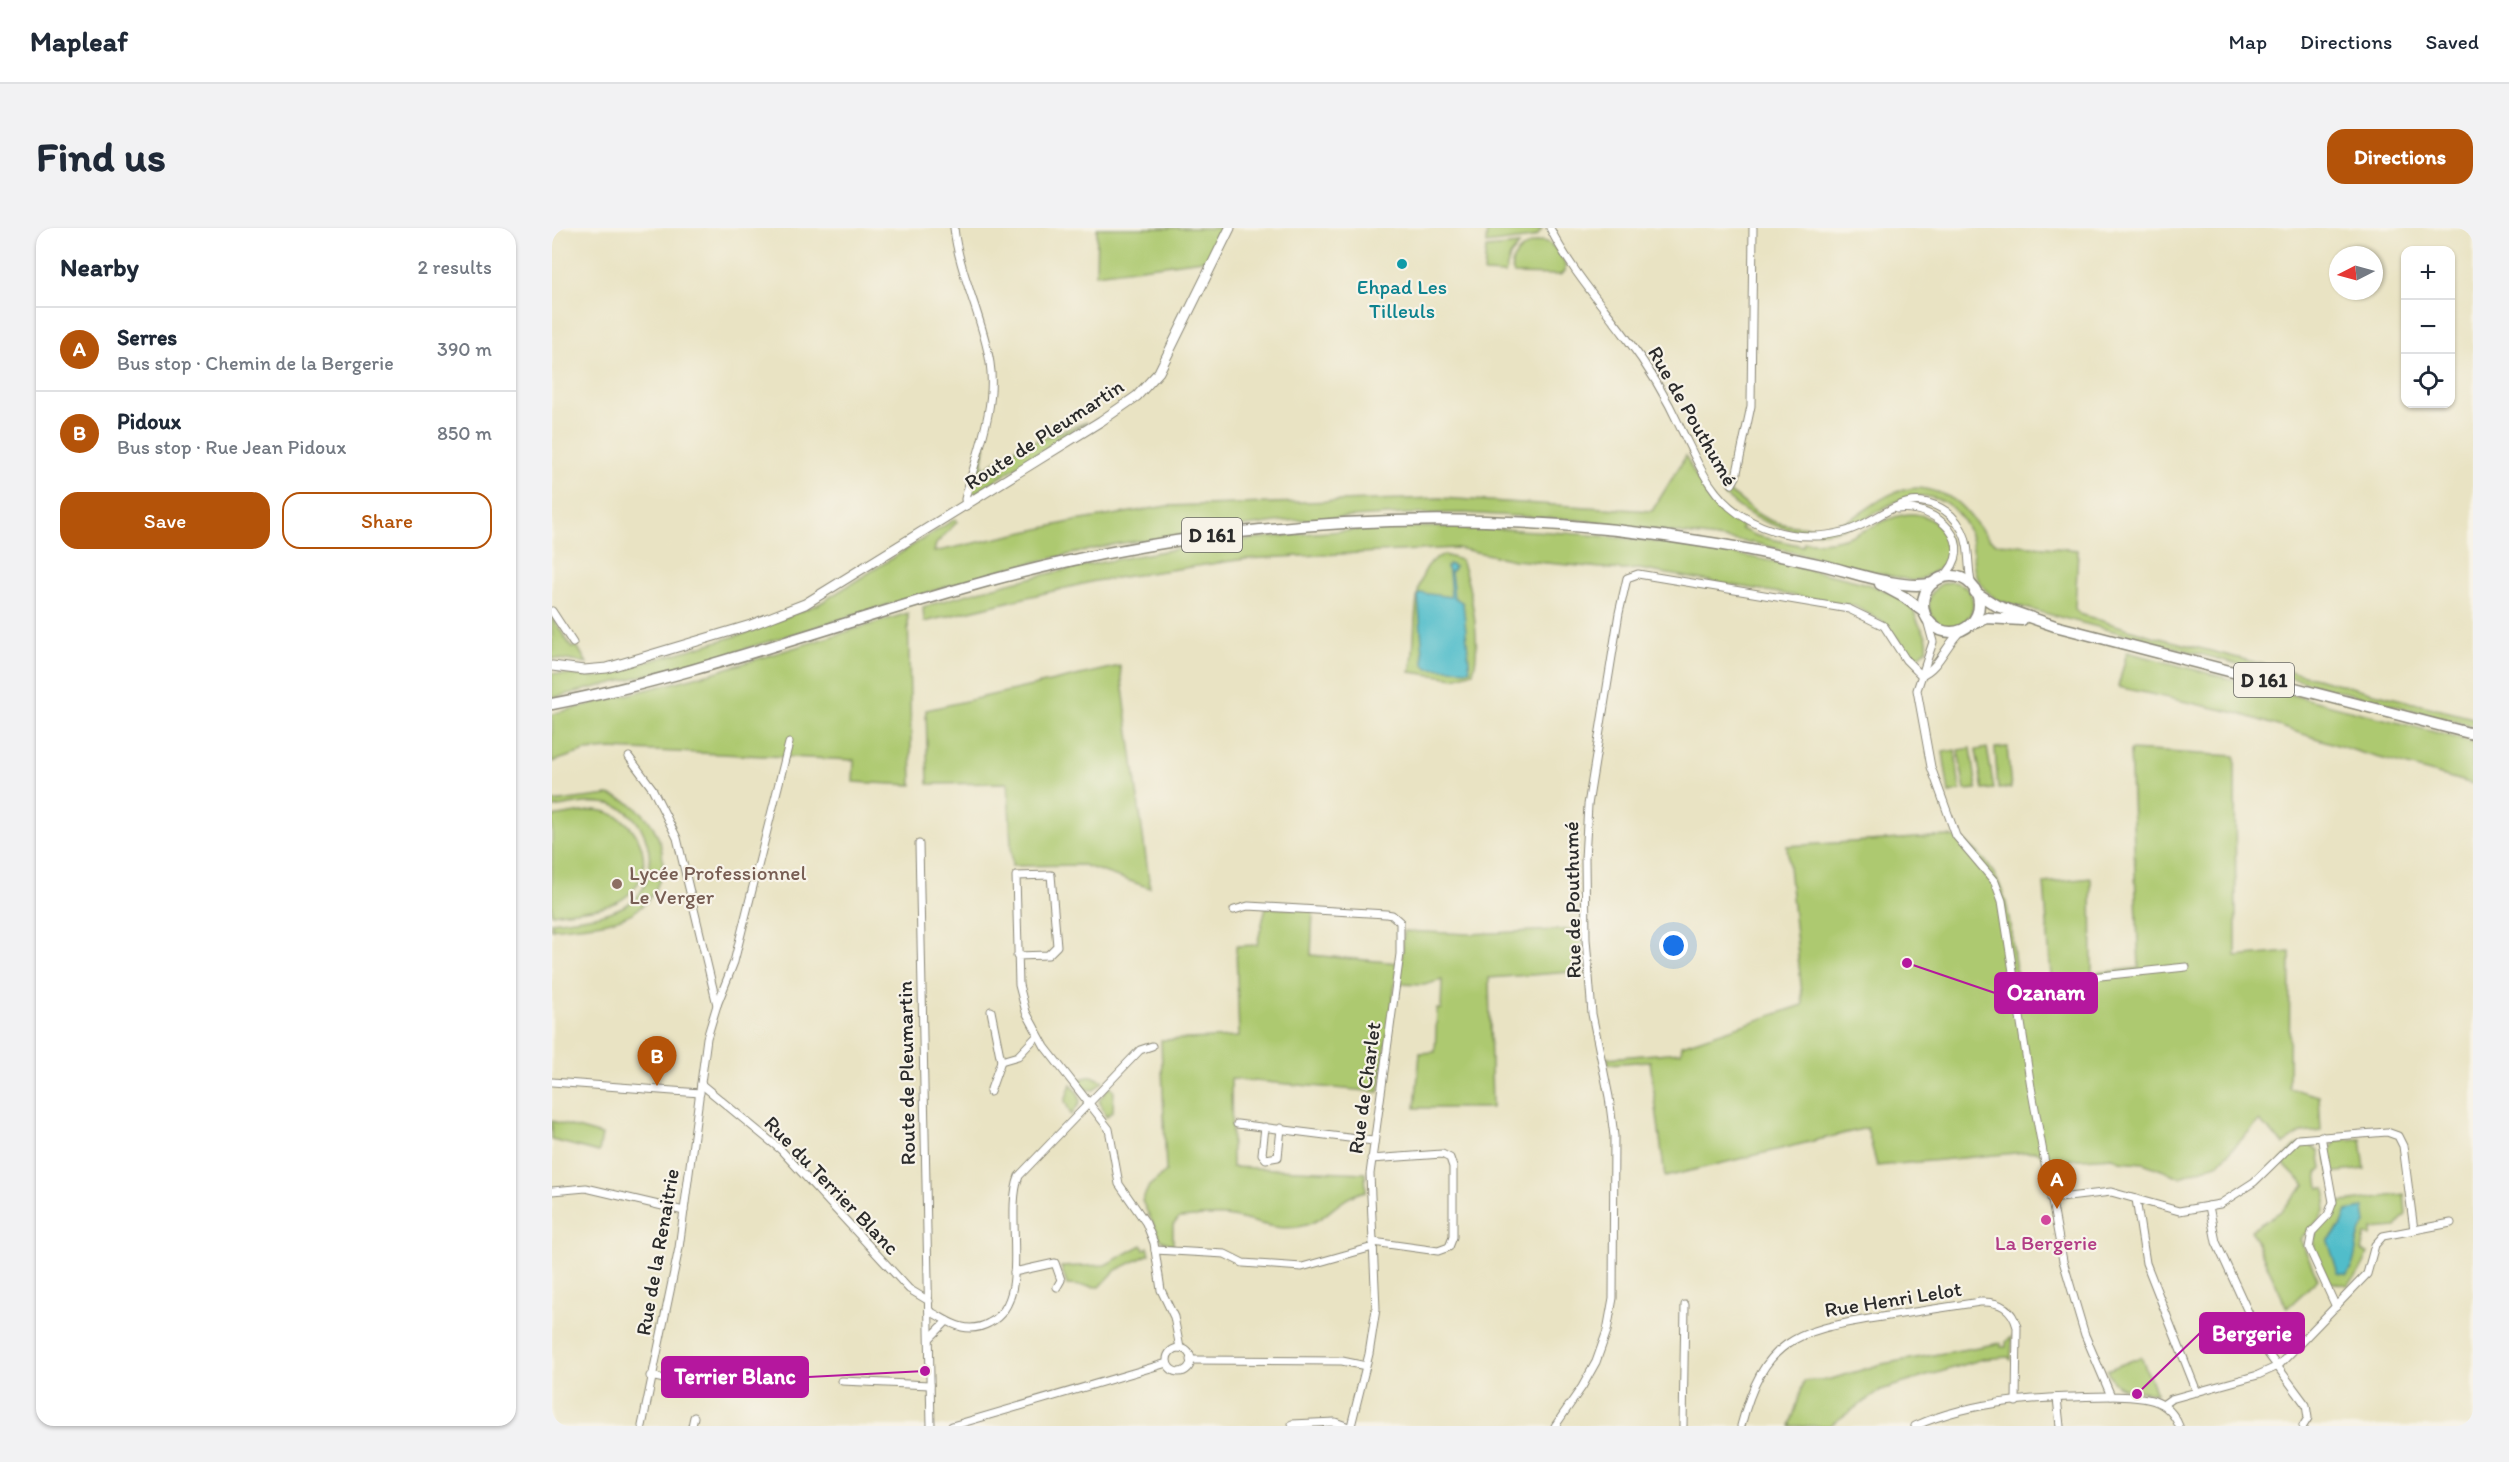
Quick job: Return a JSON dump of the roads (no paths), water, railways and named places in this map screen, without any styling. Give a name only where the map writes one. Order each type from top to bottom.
[{"type":"main road","name":"Route de Pleumartin","points":[[552,666],[584,670],[607,668],[767,620],[821,596],[1101,421],[1146,388],[1164,363],[1230,228]]},
{"type":"main road","name":"D 161","points":[[552,706],[731,660],[942,594],[1036,568],[1149,545],[1260,530],[1403,521],[1565,525],[1710,543],[1910,586],[1937,580]]},
{"type":"main road","name":"D 161","points":[[1866,576],[1904,597],[1926,616]]},
{"type":"main road","points":[[1961,578],[1974,589],[1978,610],[1965,628],[1944,631],[1935,627],[1926,616],[1923,598],[1937,580],[1961,578]]},
{"type":"main road","name":"D 161","points":[[1974,589],[1996,606],[2055,626],[2473,734]]},
{"type":"main road","name":"D 161","points":[[1965,628],[1985,619],[1997,618],[2055,626]]},
{"type":"street","points":[[954,228],[984,335],[991,374],[989,406],[965,499],[966,506]]},
{"type":"street","name":"Rue de Pouthumé","points":[[1550,228],[1567,258],[1657,382],[1704,477],[1735,511],[1773,531],[1807,537],[1846,532],[1906,503],[1925,503],[1939,507],[1955,519],[1966,539],[1968,571],[1974,589]]},
{"type":"street","points":[[1732,484],[1736,477],[1750,406],[1752,228]]},
{"type":"street","name":"Rue de Pouthumé","points":[[1892,510],[1911,508],[1926,511],[1937,517],[1951,531],[1956,558],[1950,570],[1937,580]]},
{"type":"street","name":"Rue de Pouthumé","points":[[1555,1426],[1582,1387],[1600,1351],[1607,1331],[1613,1298],[1614,1136],[1610,1097],[1592,1014],[1586,939],[1585,859],[1588,804],[1618,613],[1627,579],[1638,574],[1849,609],[1884,626],[1906,660],[1921,675]]},
{"type":"street","points":[[552,611],[573,644]]},
{"type":"street","points":[[1926,616],[1933,642],[1917,690],[1935,780],[1956,836],[1995,882],[2002,901],[2051,1199],[2071,1294],[2111,1396]]},
{"type":"street","points":[[1921,675],[1934,665],[1952,639],[1965,628]]},
{"type":"street","points":[[701,1084],[707,1038],[734,962],[789,743]]},
{"type":"street","points":[[629,757],[652,788],[677,838],[717,1005]]},
{"type":"street","name":"Route de Pleumartin","points":[[919,844],[931,1426]]},
{"type":"street","points":[[1017,956],[1048,955],[1057,946],[1051,875],[1016,876],[1017,956],[1022,998],[1037,1036],[1109,1129],[1119,1184],[1146,1223],[1155,1250],[1161,1290],[1174,1317],[1180,1348],[1187,1352],[1190,1360],[1188,1367],[1179,1372],[1172,1370],[1167,1363]]},
{"type":"street","name":"Rue de Charlet","points":[[1234,910],[1248,906],[1386,914],[1398,919],[1401,930],[1400,954],[1371,1159],[1376,1303],[1366,1366],[1351,1426]]},
{"type":"street","points":[[2015,984],[2186,967]]},
{"type":"street","points":[[990,1092],[1001,1061],[991,1011]]},
{"type":"street","points":[[1001,1061],[1018,1056],[1037,1036]]},
{"type":"street","points":[[929,1311],[947,1321],[973,1328],[994,1321],[1008,1305],[1014,1272],[1015,1194],[1019,1176],[1140,1050],[1152,1046]]},
{"type":"street","points":[[552,1082],[700,1093]]},
{"type":"street","name":"Rue du Terrier Blanc","points":[[701,1084],[780,1149],[909,1289],[929,1301]]},
{"type":"street","name":"Rue de la Renaitrie","points":[[642,1426],[650,1376],[679,1248],[701,1084]]},
{"type":"street","points":[[1237,1124],[1373,1141]]},
{"type":"street","points":[[1265,1127],[1262,1156],[1266,1159],[1278,1157],[1281,1128]]},
{"type":"street","points":[[2051,1199],[2111,1192],[2179,1210],[2210,1206],[2220,1204],[2254,1182],[2298,1138],[2387,1132],[2398,1136],[2403,1146],[2414,1230]]},
{"type":"street","points":[[2321,1136],[2333,1202],[2328,1215],[2312,1232],[2310,1248],[2336,1307]]},
{"type":"street","points":[[1155,1250],[1225,1254],[1243,1263],[1302,1267],[1373,1244],[1438,1251],[1449,1247],[1453,1237],[1453,1167],[1450,1158],[1442,1154],[1371,1159]]},
{"type":"street","points":[[552,1191],[586,1188],[684,1211]]},
{"type":"street","points":[[2136,1198],[2146,1263],[2197,1392]]},
{"type":"street","points":[[2210,1206],[2216,1242],[2266,1351],[2306,1405],[2308,1418],[2303,1426]]},
{"type":"street","points":[[2164,1404],[2171,1399],[2258,1375],[2278,1366],[2370,1269],[2378,1240],[2388,1233],[2451,1223]]},
{"type":"street","points":[[1014,1272],[1054,1263],[1061,1280],[1057,1287]]},
{"type":"street","name":"Rue Henri Lelot","points":[[1741,1426],[1750,1392],[1760,1372],[1774,1355],[1796,1338],[1824,1327],[1980,1302],[2000,1303],[2015,1318],[2017,1327],[2016,1402]]},
{"type":"street","points":[[1683,1426],[1685,1305]]},
{"type":"street","points":[[930,1338],[947,1321]]},
{"type":"street","points":[[1167,1363],[1170,1352],[1180,1348]]},
{"type":"street","points":[[1190,1360],[1342,1361],[1366,1366]]},
{"type":"street","points":[[952,1426],[1167,1363]]},
{"type":"street","points":[[650,1376],[698,1386],[738,1389],[789,1388],[801,1392]]},
{"type":"street","points":[[842,1381],[930,1385]]},
{"type":"street","points":[[1915,1426],[1965,1408],[2057,1398],[2111,1396],[2142,1397],[2164,1404],[2173,1413],[2179,1426]]},
{"type":"street","points":[[2057,1398],[2060,1426]]},
{"type":"street","points":[[692,1426],[694,1417]]},
{"type":"street","points":[[1292,1424],[1335,1422],[1346,1426]]},
{"type":"water","points":[[1449,564],[1455,567],[1451,572],[1454,597],[1463,603],[1470,670],[1427,668],[1424,664],[1418,596],[1421,593],[1451,597],[1449,572],[1446,568]]},
{"type":"water","points":[[2364,1208],[2366,1224],[2359,1235],[2351,1269],[2347,1275],[2338,1273],[2328,1241],[2342,1225],[2347,1211]]},
{"type":"place","name":"Ehpad Les Tilleuls","points":[[1402,264]]},
{"type":"place","name":"Lycée Professionnel Le Verger","points":[[617,884]]},
{"type":"place","name":"Ozanam","points":[[1907,963]]},
{"type":"place","name":"Pidoux","points":[[657,1086]]},
{"type":"place","name":"Serres","points":[[2057,1209]]},
{"type":"place","name":"La Bergerie","points":[[2046,1220]]},
{"type":"place","name":"Terrier Blanc","points":[[925,1371]]},
{"type":"place","name":"Bergerie","points":[[2137,1394]]}]
